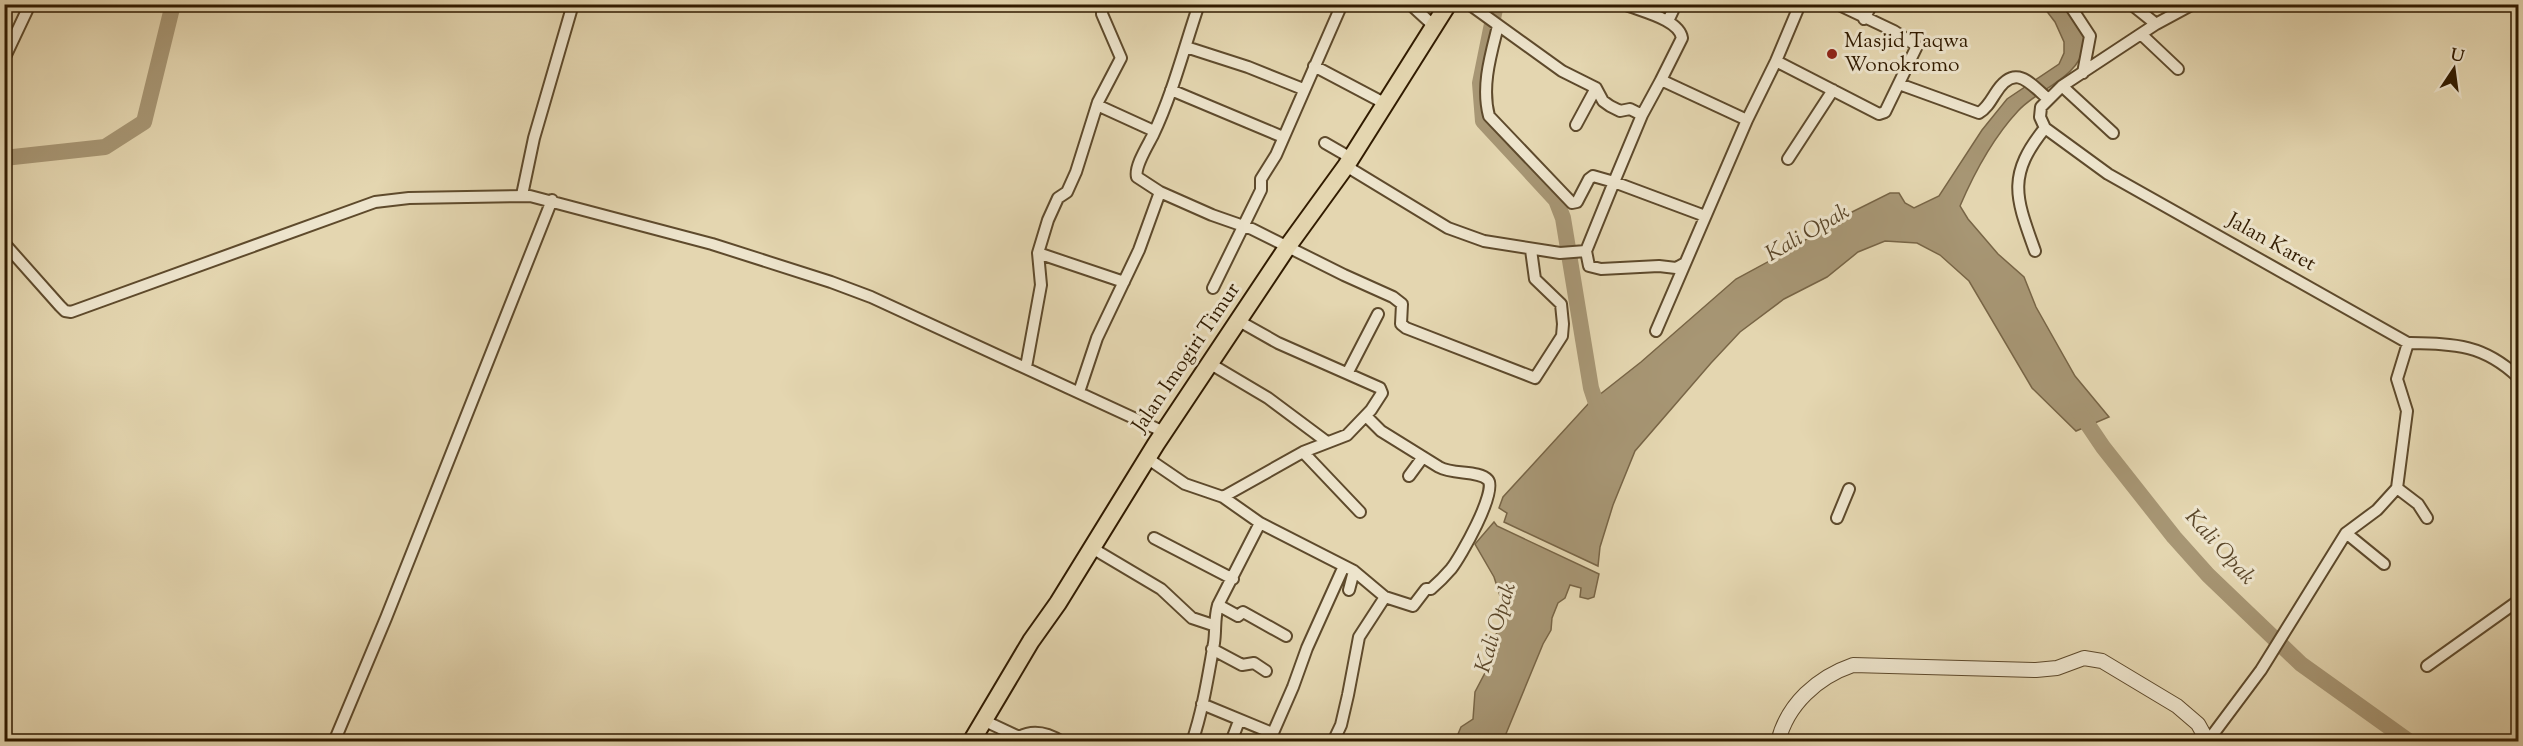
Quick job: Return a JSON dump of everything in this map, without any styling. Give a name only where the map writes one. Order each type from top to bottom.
[{"type":"main road","name":"Jalan Imogiri Timur","points":[[971,741],[1147,458],[1288,246],[1348,162],[1448,4]]},
{"type":"street","points":[[4,59],[30,4]]},
{"type":"street","points":[[522,195],[534,138],[573,4]]},
{"type":"street","points":[[1026,367],[1041,285],[1038,253],[1056,202],[1067,192],[1076,172],[1097,105],[1121,58],[1102,14],[1102,4]]},
{"type":"street","points":[[1199,4],[1171,90],[1136,168],[1136,174],[1160,192],[1212,215],[1243,225],[1398,299],[1402,304],[1401,324],[1406,328],[1535,378],[1562,336],[1563,324],[1561,303],[1534,279],[1531,250]]},
{"type":"street","points":[[1213,288],[1261,190],[1261,179],[1276,155],[1342,4]]},
{"type":"street","points":[[1410,4],[1434,26]]},
{"type":"street","points":[[1469,4],[1562,71],[1596,88],[1603,101],[1610,106],[1620,111],[1630,109],[1642,115]]},
{"type":"street","points":[[1624,4],[1668,21],[1679,29],[1682,38],[1642,115],[1583,252],[1589,266],[1601,269],[1659,266],[1676,268],[1685,262]]},
{"type":"street","points":[[1668,21],[1676,4]]},
{"type":"street","points":[[1656,331],[1800,4]]},
{"type":"street","points":[[1776,61],[1862,103],[1879,114],[1885,112],[1917,46],[1894,31],[1864,19],[1837,4]]},
{"type":"street","points":[[1864,19],[1872,4]]},
{"type":"street","points":[[2069,4],[2090,36],[2083,73]]},
{"type":"street","points":[[2131,4],[2156,24]]},
{"type":"street","points":[[2034,251],[2020,212],[2017,195],[2023,160],[2045,128],[2040,122],[2039,113],[2044,96],[2156,24],[2193,4]]},
{"type":"street","points":[[1495,24],[1487,84],[1486,104],[1489,116],[1572,203],[1577,202],[1589,179],[1593,176],[1705,216]]},
{"type":"street","points":[[2142,35],[2178,69]]},
{"type":"street","points":[[1186,47],[1248,67],[1303,89]]},
{"type":"street","points":[[1314,66],[1384,103]]},
{"type":"street","points":[[1899,84],[1979,113],[2006,81],[2017,76],[2028,81],[2044,96]]},
{"type":"street","points":[[1662,80],[1747,120]]},
{"type":"street","points":[[2062,86],[2113,133]]},
{"type":"street","points":[[1576,125],[1596,88]]},
{"type":"street","points":[[1171,90],[1283,137]]},
{"type":"street","points":[[1788,159],[1833,90]]},
{"type":"street","points":[[1097,105],[1154,131]]},
{"type":"street","name":"Jalan Karet","points":[[2045,128],[2108,174],[2409,343],[2451,344],[2478,350],[2506,365],[2518,377]]},
{"type":"street","points":[[1325,143],[1348,162],[1448,228],[1484,241],[1531,250],[1560,253],[1583,252]]},
{"type":"street","points":[[1079,392],[1097,338],[1139,250],[1160,192]]},
{"type":"street","points":[[4,243],[60,306],[65,311],[71,312],[375,202],[409,198],[522,195],[552,200],[711,244],[831,282],[1026,367],[1164,432]]},
{"type":"street","points":[[334,741],[399,586],[552,200]]},
{"type":"street","points":[[1038,253],[1124,282]]},
{"type":"street","points":[[1348,372],[1378,314]]},
{"type":"street","points":[[1223,496],[1303,452],[1347,435],[1366,416],[1382,390],[1348,372],[1278,343],[1239,321]]},
{"type":"street","points":[[1778,741],[1781,730],[1804,694],[1833,673],[1853,665],[2036,670],[2057,668],[2084,658],[2091,658],[2115,668],[2177,706],[2198,724],[2208,741],[2261,670],[2346,533],[2377,510],[2397,488],[2407,411],[2397,379],[2409,343]]},
{"type":"street","points":[[1209,363],[1268,398],[1327,442]]},
{"type":"street","points":[[1147,458],[1185,484],[1223,496],[1260,523],[1349,569],[1386,597],[1409,606],[1418,601],[1426,590],[1431,589],[1452,568],[1487,504],[1490,485],[1487,479],[1471,473],[1448,472],[1382,431],[1366,416]]},
{"type":"street","points":[[1303,452],[1360,512]]},
{"type":"street","points":[[1409,476],[1423,456]]},
{"type":"street","points":[[2397,488],[2418,504],[2427,518]]},
{"type":"street","points":[[1837,518],[1849,489]]},
{"type":"street","points":[[1192,741],[1202,704],[1218,605],[1260,523]]},
{"type":"street","points":[[2346,533],[2384,564]]},
{"type":"street","points":[[1154,538],[1233,579]]},
{"type":"street","points":[[1092,548],[1161,589],[1192,618],[1213,625]]},
{"type":"street","points":[[1349,569],[1349,590]]},
{"type":"street","points":[[1202,704],[1271,737],[1307,648],[1349,569]]},
{"type":"street","points":[[1333,741],[1343,715],[1359,637],[1386,597]]},
{"type":"street","points":[[2427,666],[2518,601]]},
{"type":"street","points":[[1218,605],[1238,616],[1243,612],[1286,636]]},
{"type":"street","points":[[1212,649],[1242,665],[1254,663],[1266,671]]},
{"type":"street","points":[[985,721],[1017,739],[1027,732],[1039,732],[1062,741]]},
{"type":"street","points":[[1231,741],[1239,721]]},
{"type":"shaded area","points":[[2042,5],[2066,5],[2085,34],[2086,40],[2081,57],[2066,75],[2018,111],[2000,133],[1985,156],[1960,206],[1998,254],[2024,277],[2036,307],[2075,376],[2109,417],[2076,431],[2032,388],[1969,281],[1940,255],[1917,243],[1885,241],[1858,252],[1827,277],[1784,299],[1740,332],[1711,363],[1635,451],[1613,505],[1600,547],[1598,566],[1504,522],[1507,513],[1499,508],[1503,497],[1589,403],[1641,362],[1736,279],[1786,252],[1840,218],[1890,193],[1899,193],[1905,203],[1914,208],[1939,196],[1982,130],[2007,99],[2059,64],[2064,53],[2064,42],[2055,22]]},
{"type":"shaded area","points":[[1494,522],[1497,526],[1599,574],[1594,597],[1588,599],[1580,597],[1581,588],[1570,585],[1565,598],[1558,603],[1552,618],[1551,630],[1503,741],[1455,741],[1461,727],[1473,719],[1475,692],[1487,669],[1491,644],[1504,619],[1502,602],[1494,577],[1475,544]]},
{"type":"waterway","points":[[4,158],[105,147],[144,122],[173,4]]},
{"type":"waterway","points":[[1496,4],[1480,83],[1483,121],[1556,200],[1563,218],[1591,388],[1601,418]]},
{"type":"waterway","name":"Kali Opak","points":[[2076,407],[2103,447],[2174,537],[2208,575],[2301,664],[2410,742]]},
{"type":"place","name":"Masjid Taqwa Wonokromo","points":[[1832,54]]}]
